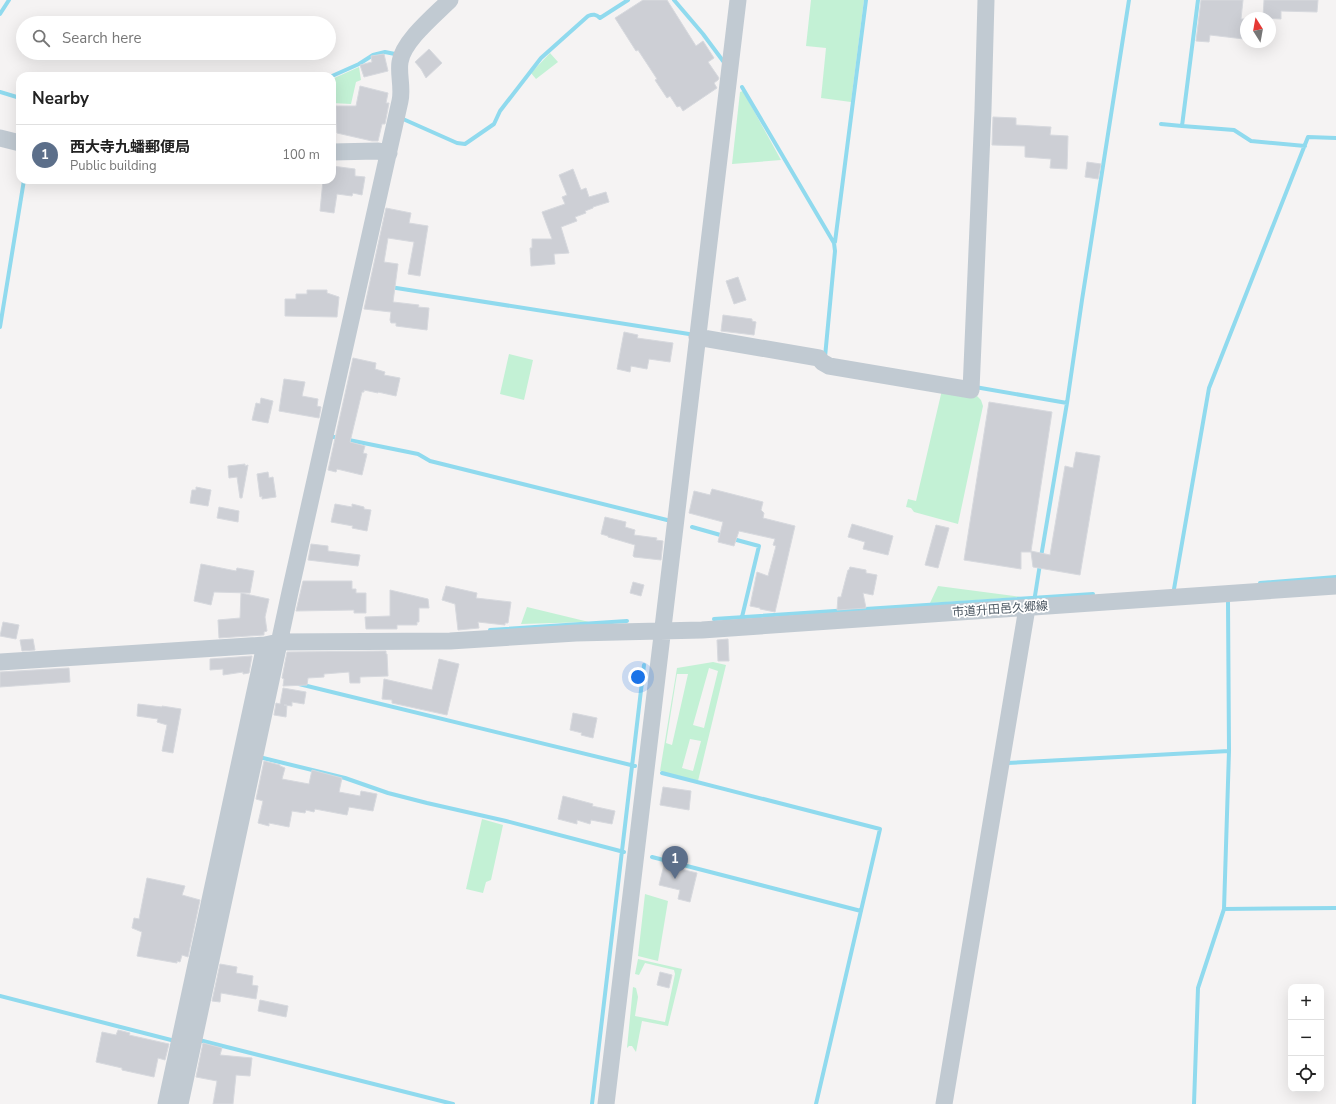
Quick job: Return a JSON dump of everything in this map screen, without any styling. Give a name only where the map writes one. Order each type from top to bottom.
[{"type":"street","points":[[166,1104],[272,644],[373,220],[384,152],[402,91],[400,63],[402,54],[409,42],[450,0]]},
{"type":"street","points":[[606,1104],[738,0]]},
{"type":"street","points":[[697,337],[819,358],[822,362],[829,366],[971,390],[983,110],[986,0]]},
{"type":"street","points":[[0,138],[16,142]]},
{"type":"street","points":[[336,152],[384,152]]},
{"type":"street","name":"市道升田邑久郷線","points":[[0,662],[272,644],[450,641],[576,633],[702,630],[1336,586]]},
{"type":"street","points":[[944,1104],[1032,607]]},
{"type":"street","points":[[180,1104],[272,644]]},
{"type":"green space","points":[[811,0],[864,0],[851,102],[821,98],[826,48],[806,46]]},
{"type":"green space","points":[[550,53],[558,62],[536,79],[531,73]]},
{"type":"green space","points":[[359,67],[361,80],[356,82],[351,104],[336,103],[336,77]]},
{"type":"green space","points":[[743,91],[781,160],[732,164],[740,92]]},
{"type":"green space","points":[[509,354],[533,360],[524,400],[500,394]]},
{"type":"green space","points":[[942,390],[977,396],[981,400],[983,406],[958,524],[914,512],[911,508],[906,507],[908,499],[916,501]]},
{"type":"green space","points":[[938,586],[1021,597],[930,603]]},
{"type":"green space","points":[[527,607],[589,622],[521,624]]},
{"type":"green space","points":[[713,662],[726,665],[698,781],[660,771],[677,668]],"holes":[[[709,668],[718,671],[704,728],[693,725]],[[677,674],[688,674],[672,745],[666,743]],[[690,739],[701,741],[693,771],[682,768]]]},
{"type":"green space","points":[[482,819],[503,825],[491,880],[486,882],[483,893],[466,889]]},
{"type":"green space","points":[[645,894],[668,901],[658,961],[638,956]]},
{"type":"green space","points":[[638,959],[682,969],[668,1026],[642,1021],[636,1052],[632,1046],[627,1048],[633,987],[636,988],[638,997],[635,1016],[665,1022],[675,974],[674,970],[645,963],[639,975],[635,974]]},
{"type":"building","points":[[643,0],[667,0],[696,46],[703,41],[714,58],[708,62],[719,78],[714,83],[717,88],[683,111],[680,106],[677,107],[670,96],[667,98],[655,80],[657,79],[638,50],[636,51],[615,18]]},
{"type":"building","points":[[1201,0],[1243,0],[1242,12],[1240,12],[1240,39],[1210,35],[1209,42],[1196,41]]},
{"type":"building","points":[[1264,0],[1318,0],[1317,12],[1281,11],[1281,19],[1276,19],[1276,12],[1263,12]]},
{"type":"building","points":[[429,49],[442,63],[426,78],[415,62]]},
{"type":"building","points":[[384,54],[388,71],[364,77],[360,65],[372,62],[371,56]]},
{"type":"building","points":[[360,86],[388,93],[386,103],[389,103],[385,124],[382,124],[378,141],[337,133],[336,106],[356,106]]},
{"type":"building","points":[[993,117],[1016,118],[1016,125],[1051,127],[1050,135],[1068,136],[1067,169],[1050,168],[1051,159],[1025,157],[1025,146],[992,145]]},
{"type":"building","points":[[1087,162],[1101,164],[1098,179],[1085,177]]},
{"type":"building","points":[[336,167],[355,169],[355,176],[365,177],[362,195],[353,193],[352,196],[337,194],[334,213],[320,211],[323,184],[336,184]]},
{"type":"building","points":[[573,169],[581,190],[586,188],[589,197],[606,192],[609,202],[585,211],[586,213],[575,217],[577,221],[561,227],[569,253],[554,254],[555,264],[531,266],[530,248],[532,248],[532,239],[552,239],[542,212],[565,204],[562,197],[567,195],[559,175]]},
{"type":"building","points":[[386,208],[411,213],[409,223],[428,226],[420,276],[408,274],[414,242],[388,238],[384,262],[398,264],[393,302],[419,305],[418,307],[429,308],[427,330],[396,326],[396,323],[391,323],[391,312],[364,309]]},
{"type":"building","points":[[738,277],[746,300],[734,304],[726,281]]},
{"type":"building","points":[[307,290],[327,290],[327,293],[339,297],[337,317],[285,316],[285,299],[296,299],[296,294],[307,294]]},
{"type":"building","points":[[723,315],[752,319],[752,321],[756,322],[754,335],[721,331]]},
{"type":"building","points":[[624,332],[638,335],[637,338],[673,343],[670,362],[649,359],[647,369],[631,366],[630,372],[617,369]]},
{"type":"building","points":[[353,358],[376,363],[375,369],[385,372],[384,375],[400,378],[396,396],[364,390],[364,392],[362,392],[350,442],[365,446],[363,453],[367,454],[362,475],[337,469],[336,472],[328,470]]},
{"type":"building","points":[[284,379],[305,382],[302,396],[318,399],[317,406],[321,407],[319,418],[279,411]]},
{"type":"building","points":[[261,398],[273,401],[268,423],[252,420],[256,403],[260,404]]},
{"type":"building","points":[[989,402],[1052,412],[1031,551],[1050,555],[1065,466],[1073,468],[1076,452],[1100,456],[1080,575],[1033,567],[1031,552],[1021,552],[1021,569],[964,560]]},
{"type":"building","points":[[245,464],[245,466],[248,465],[242,498],[240,498],[237,477],[229,478],[228,466]]},
{"type":"building","points":[[268,472],[269,478],[273,477],[276,497],[262,499],[262,496],[260,497],[257,474]]},
{"type":"building","points":[[196,487],[211,490],[208,506],[190,503],[192,490],[196,490]]},
{"type":"building","points":[[712,489],[763,502],[761,510],[764,513],[763,518],[795,526],[775,612],[750,606],[757,572],[768,576],[776,546],[773,545],[775,539],[739,531],[734,546],[718,542],[723,522],[689,513],[694,491],[710,495]]},
{"type":"building","points":[[335,504],[352,507],[352,504],[371,510],[367,531],[352,528],[353,526],[331,522]]},
{"type":"building","points":[[219,507],[239,511],[238,522],[217,518]]},
{"type":"building","points":[[605,517],[626,522],[625,527],[635,530],[634,535],[657,538],[656,540],[663,541],[661,560],[634,557],[635,545],[601,534]]},
{"type":"building","points":[[852,524],[893,536],[888,555],[863,549],[865,542],[848,537]]},
{"type":"building","points":[[936,525],[949,528],[938,568],[925,565]]},
{"type":"building","points":[[311,544],[328,546],[328,551],[360,555],[358,566],[308,560]]},
{"type":"building","points":[[201,564],[236,571],[237,568],[254,571],[250,593],[214,592],[211,605],[194,601]]},
{"type":"building","points":[[850,567],[866,570],[866,573],[877,575],[873,595],[863,593],[866,608],[837,610],[838,597],[841,597]]},
{"type":"building","points":[[303,581],[352,581],[352,589],[356,589],[356,593],[366,593],[366,613],[354,613],[354,610],[296,611]]},
{"type":"building","points":[[633,582],[644,585],[641,596],[630,593]]},
{"type":"building","points":[[446,586],[477,593],[476,598],[511,602],[508,623],[505,623],[505,625],[478,622],[479,628],[458,630],[455,604],[442,600]]},
{"type":"building","points":[[390,590],[428,599],[429,608],[419,608],[419,622],[417,622],[417,625],[397,625],[397,629],[366,629],[365,617],[390,616]]},
{"type":"building","points":[[241,593],[269,599],[265,617],[267,631],[264,632],[264,635],[219,638],[218,620],[240,618]]},
{"type":"building","points":[[3,622],[19,625],[16,639],[0,636]]},
{"type":"building","points":[[33,639],[35,650],[22,651],[20,640]]},
{"type":"building","points":[[728,639],[729,661],[718,661],[717,640]]},
{"type":"building","points":[[386,651],[388,676],[360,677],[360,683],[350,683],[349,672],[324,674],[324,677],[308,678],[307,685],[283,686],[284,679],[282,678],[287,652]]},
{"type":"building","points":[[252,656],[249,673],[243,674],[243,672],[223,675],[223,669],[210,670],[210,659]]},
{"type":"building","points":[[439,659],[459,664],[447,715],[392,703],[392,700],[382,699],[384,679],[432,690]]},
{"type":"building","points":[[69,668],[70,682],[0,687],[0,672]]},
{"type":"building","points":[[283,688],[306,692],[304,704],[292,702],[292,706],[287,705],[286,717],[274,715],[276,703],[280,704]]},
{"type":"building","points":[[138,704],[181,709],[173,753],[162,751],[167,725],[157,722],[158,719],[137,716]]},
{"type":"building","points":[[573,713],[597,718],[593,738],[570,730]]},
{"type":"building","points":[[264,761],[280,765],[285,768],[282,779],[309,784],[312,770],[342,778],[339,792],[360,796],[361,791],[377,794],[373,811],[349,807],[347,815],[315,809],[314,812],[306,810],[305,813],[292,811],[289,827],[269,823],[269,826],[258,823],[263,801],[256,799]]},
{"type":"building","points":[[663,787],[691,791],[689,810],[660,805]]},
{"type":"building","points":[[563,796],[593,804],[592,806],[615,811],[612,824],[591,820],[590,824],[577,820],[577,824],[558,819]]},
{"type":"building","points":[[664,865],[697,873],[690,902],[678,899],[680,890],[659,885]]},
{"type":"building","points":[[147,878],[185,886],[182,895],[200,900],[188,957],[182,955],[180,962],[177,961],[177,963],[137,956],[142,932],[132,928],[134,918],[139,919]]},
{"type":"building","points":[[220,964],[237,967],[236,973],[253,976],[252,985],[258,986],[256,999],[221,993],[220,1002],[212,1001]]},
{"type":"building","points":[[660,972],[672,975],[669,988],[657,985]]},
{"type":"building","points":[[260,1000],[288,1006],[286,1017],[258,1011]]},
{"type":"building","points":[[118,1030],[130,1033],[129,1035],[169,1044],[165,1060],[158,1058],[154,1077],[122,1070],[122,1068],[96,1062],[102,1032],[116,1035]]},
{"type":"building","points":[[203,1043],[222,1048],[220,1055],[252,1058],[250,1076],[236,1075],[233,1104],[213,1104],[217,1081],[196,1077]]},
{"type":"waterway","points":[[0,14],[9,0]]},
{"type":"waterway","points":[[403,119],[457,143],[465,144],[494,124],[500,111],[541,58],[588,16],[594,15],[600,18],[628,0]]},
{"type":"waterway","points":[[674,0],[703,34],[723,61]]},
{"type":"waterway","points":[[835,242],[866,0]]},
{"type":"waterway","points":[[1041,557],[1067,403],[1129,0]]},
{"type":"waterway","points":[[1198,0],[1182,126],[1234,130],[1251,141],[1305,146]]},
{"type":"waterway","points":[[336,74],[359,64],[373,55],[385,52],[395,54]]},
{"type":"waterway","points":[[742,87],[834,243],[835,251],[825,357]]},
{"type":"waterway","points":[[0,92],[16,97]]},
{"type":"waterway","points":[[1161,124],[1182,126]]},
{"type":"waterway","points":[[1174,589],[1209,388],[1308,137],[1336,138]]},
{"type":"waterway","points":[[0,327],[23,184]]},
{"type":"waterway","points":[[390,287],[689,334]]},
{"type":"waterway","points":[[975,387],[1067,403]]},
{"type":"waterway","points":[[329,436],[418,454],[430,461],[667,520]]},
{"type":"waterway","points":[[692,527],[724,536]]},
{"type":"waterway","points":[[733,539],[759,546],[742,617]]},
{"type":"waterway","points":[[1034,602],[1040,564]]},
{"type":"waterway","points":[[1260,583],[1336,577]]},
{"type":"waterway","points":[[714,619],[1093,594]]},
{"type":"waterway","points":[[1228,602],[1229,751]]},
{"type":"waterway","points":[[490,630],[627,621]]},
{"type":"waterway","points":[[592,1104],[644,665]]},
{"type":"waterway","points":[[299,684],[635,766]]},
{"type":"waterway","points":[[1007,763],[1229,751],[1224,909],[1198,988],[1194,1104]]},
{"type":"waterway","points":[[259,757],[345,778],[388,793],[506,821],[624,852]]},
{"type":"waterway","points":[[662,773],[880,829],[816,1104]]},
{"type":"waterway","points":[[652,857],[861,911]]},
{"type":"waterway","points":[[1224,909],[1336,908]]},
{"type":"waterway","points":[[0,996],[175,1041]]},
{"type":"waterway","points":[[199,1040],[453,1104]]},
{"type":"place","name":"西大寺九蟠郵便局","points":[[675,879]]}]
